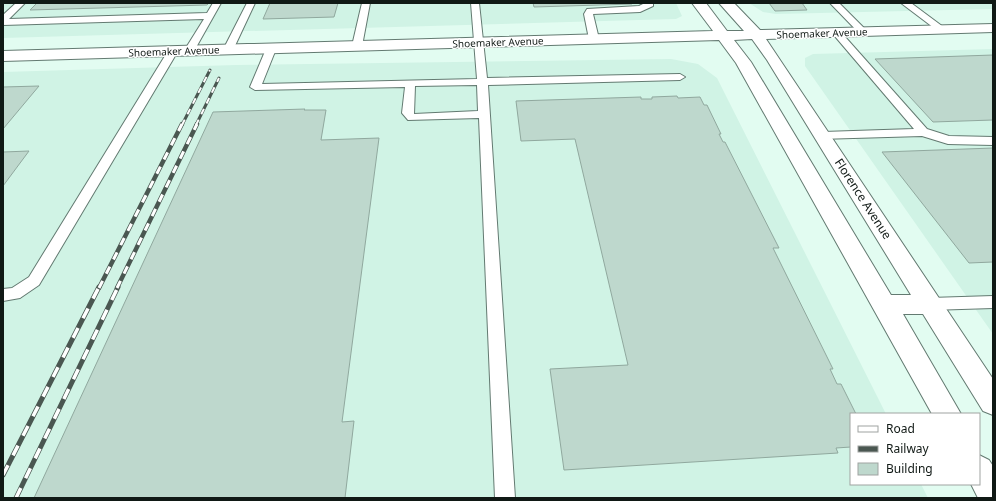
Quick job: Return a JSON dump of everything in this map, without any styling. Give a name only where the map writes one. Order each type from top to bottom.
[{"type":"main road","points":[[699,3],[743,62],[946,413]]},
{"type":"main road","name":"Florence Avenue","points":[[726,3],[756,35],[993,402]]},
{"type":"main road","name":"Shoemaker Avenue","points":[[3,56],[993,28]]},
{"type":"main road","points":[[885,305],[930,304]]},
{"type":"main road","points":[[980,472],[993,495]]},
{"type":"lane","points":[[3,21],[21,3]]},
{"type":"lane","points":[[189,51],[217,3]]},
{"type":"lane","points":[[228,50],[251,3]]},
{"type":"lane","points":[[357,46],[366,3]]},
{"type":"lane","points":[[475,3],[480,43],[505,498]]},
{"type":"lane","points":[[594,39],[588,14],[590,11],[640,9],[649,6],[649,3]]},
{"type":"lane","points":[[834,3],[862,32]]},
{"type":"lane","points":[[905,3],[941,29]]},
{"type":"lane","points":[[3,21],[210,16]]},
{"type":"lane","points":[[836,32],[923,132]]},
{"type":"lane","points":[[271,49],[255,87],[680,77]]},
{"type":"lane","points":[[3,295],[15,294],[34,281],[173,51]]},
{"type":"lane","points":[[410,83],[408,113],[412,118],[484,114]]},
{"type":"lane","points":[[822,136],[923,132],[948,140],[993,141]]},
{"type":"lane","points":[[930,304],[993,302]]},
{"type":"shaded area","points":[[3,3],[676,3],[682,16],[676,19],[3,38]]},
{"type":"shaded area","points":[[749,3],[993,3],[993,9],[776,14],[763,12]]},
{"type":"shaded area","points":[[993,49],[993,334],[805,66],[805,58],[813,54]]},
{"type":"shaded area","points":[[671,59],[698,64],[717,78],[885,413],[850,413],[850,485],[922,485],[928,498],[3,498],[3,72],[236,65]]},
{"type":"building","points":[[37,3],[209,3],[207,5],[30,10]]},
{"type":"building","points":[[270,3],[338,3],[334,17],[263,19]]},
{"type":"building","points":[[533,3],[632,3],[632,4],[534,7]]},
{"type":"building","points":[[769,3],[802,3],[807,10],[775,11]]},
{"type":"building","points":[[993,55],[993,120],[933,122],[875,59]]},
{"type":"building","points":[[39,86],[3,129],[3,87]]},
{"type":"building","points":[[641,97],[641,99],[652,99],[652,97],[700,97],[704,105],[707,105],[721,134],[719,134],[723,142],[725,142],[779,248],[773,248],[833,369],[830,369],[837,384],[841,384],[856,413],[850,413],[850,447],[836,448],[838,453],[564,470],[550,369],[628,365],[575,139],[521,141],[516,101]]},
{"type":"building","points":[[305,109],[304,110],[326,110],[321,140],[379,138],[342,422],[354,421],[345,498],[34,498],[213,112]]},
{"type":"building","points":[[993,148],[993,262],[969,263],[882,152]]},
{"type":"building","points":[[29,151],[3,186],[3,152]]},
{"type":"railway","points":[[182,125],[210,70]]},
{"type":"railway","points":[[196,125],[219,78]]},
{"type":"railway","points":[[99,288],[182,124]]},
{"type":"railway","points":[[117,288],[197,124]]},
{"type":"railway","points":[[3,475],[99,287]]},
{"type":"railway","points":[[16,498],[118,287]]}]
